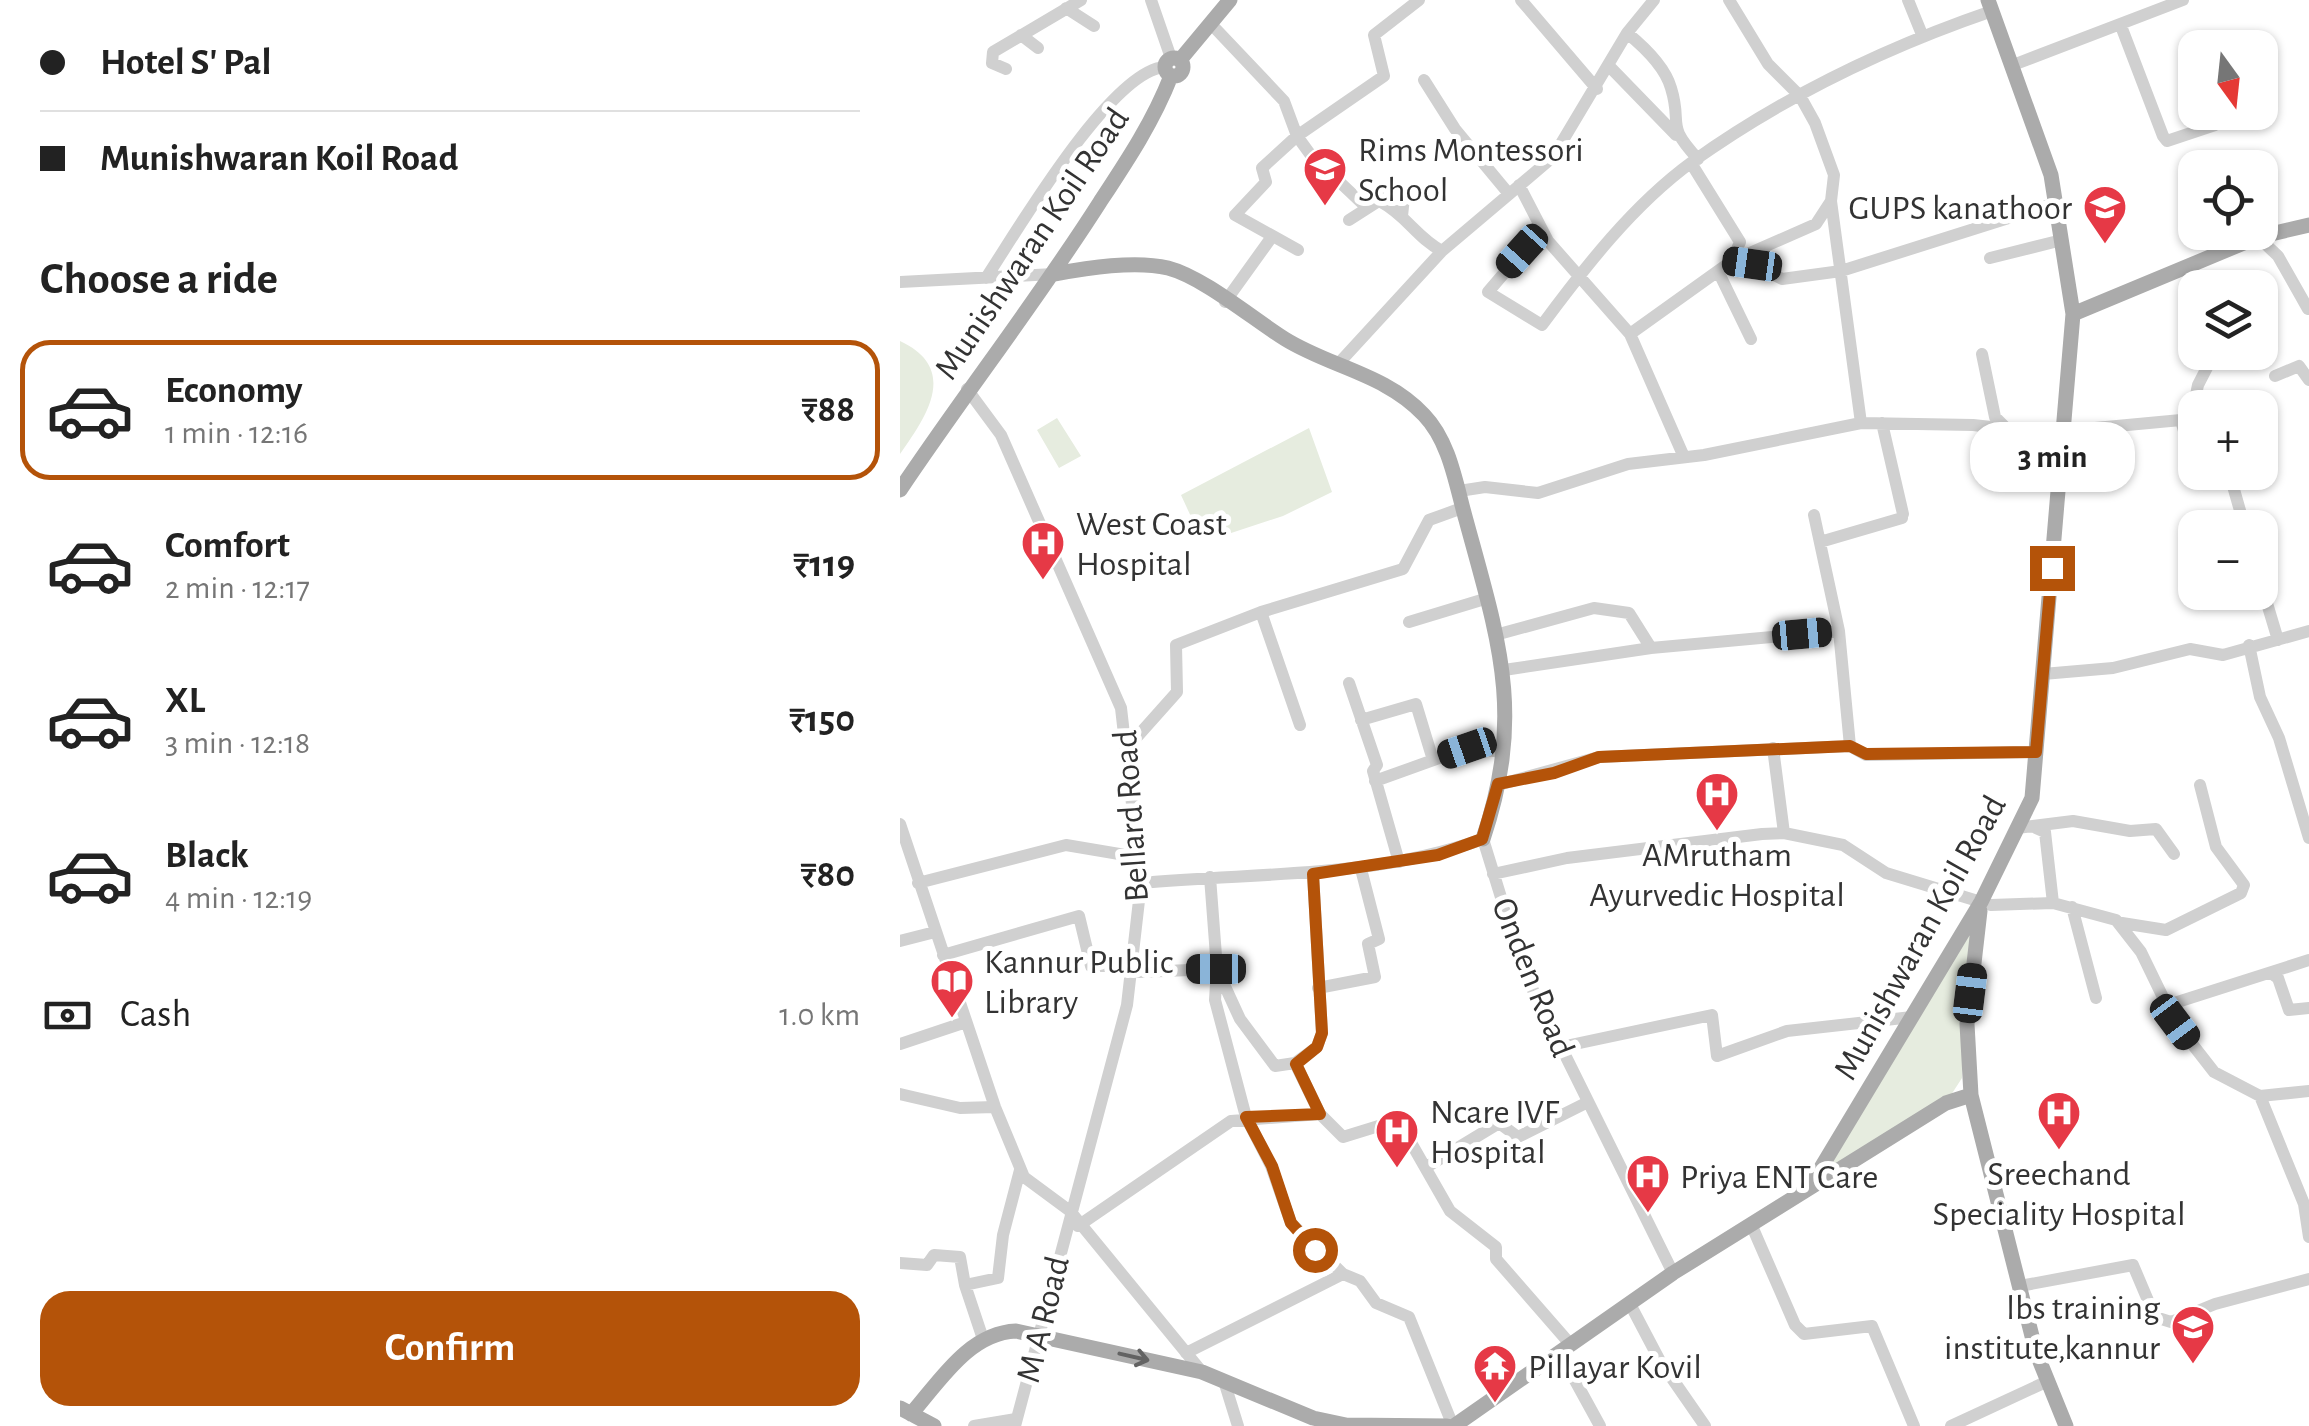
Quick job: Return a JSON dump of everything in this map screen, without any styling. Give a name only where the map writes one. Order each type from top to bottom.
[{"type":"main road","name":"Munishwaran Koil Road","points":[[900,490],[967,389],[1054,274],[1156,114],[1172,65],[1213,26],[1230,0]]},
{"type":"main road","name":"Munishwaran Koil Road","points":[[1810,1186],[2025,827],[2032,798],[2073,314],[2056,204],[2040,135],[1990,5]]},
{"type":"main road","points":[[2278,232],[2306,224]]},
{"type":"main road","points":[[2073,314],[2229,250]]},
{"type":"main road","points":[[1054,274],[1166,268],[1291,342],[1391,388],[1427,418],[1461,500],[1499,634],[1504,670],[1503,752],[1482,839]]},
{"type":"main road","points":[[1980,902],[1967,1024],[1971,1095],[2020,1286],[2048,1381],[2066,1426]]},
{"type":"main road","points":[[934,1426],[905,1411],[982,1338],[1000,1332],[1039,1334],[1202,1372],[1313,1418],[1346,1425],[1451,1426],[1673,1273],[1946,1103],[1971,1095]]},
{"type":"street","points":[[1006,69],[992,63],[989,56],[1081,0]]},
{"type":"street","points":[[986,278],[1090,122],[1142,78],[1172,65],[1151,0]]},
{"type":"street","points":[[1270,238],[1236,216],[1266,182],[1262,168],[1296,136],[1384,76],[1374,34],[1419,0]]},
{"type":"street","points":[[1521,0],[1596,89]]},
{"type":"street","points":[[1729,0],[1768,64],[1800,96],[1815,123],[1834,175],[1831,201],[1861,423]]},
{"type":"street","points":[[1908,0],[1923,37]]},
{"type":"street","points":[[2012,64],[2183,0]]},
{"type":"street","points":[[1339,363],[1442,252],[1553,157],[1626,33],[1649,2]]},
{"type":"street","points":[[1540,231],[1488,292],[1542,325],[1580,274],[1694,161],[1800,96],[1990,5]]},
{"type":"street","points":[[1066,8],[1094,26]]},
{"type":"street","points":[[1213,26],[1284,101],[1296,136],[1366,208]]},
{"type":"street","points":[[2121,26],[2162,136],[2167,140],[2199,130]]},
{"type":"street","points":[[1626,33],[1644,47],[1671,86],[1676,136]]},
{"type":"street","points":[[1021,35],[1038,48]]},
{"type":"street","points":[[1609,66],[1676,136],[1694,161],[1740,242],[1732,261]]},
{"type":"street","points":[[1424,80],[1455,129],[1514,189],[1540,231],[1630,334],[1684,457]]},
{"type":"street","points":[[1349,220],[1401,188],[1402,216]]},
{"type":"street","points":[[1630,334],[1732,261],[1816,224],[1831,201]]},
{"type":"street","points":[[1380,202],[1402,216],[1420,240],[1442,252]]},
{"type":"street","points":[[1732,261],[1752,264],[1782,279],[1841,271],[2056,204]]},
{"type":"street","points":[[1226,302],[1270,238],[1275,236],[1298,250]]},
{"type":"street","points":[[1990,258],[2062,240]]},
{"type":"street","points":[[2272,250],[2308,309]]},
{"type":"street","points":[[1718,271],[1752,338]]},
{"type":"street","points":[[900,282],[1054,274]]},
{"type":"street","points":[[1982,354],[1995,416],[2007,429]]},
{"type":"street","points":[[2275,376],[2299,366],[2309,380]]},
{"type":"street","name":"Bellard Road","points":[[967,389],[1002,435],[1121,708],[1128,747],[1129,802],[1141,883],[1132,966],[1127,1005],[1070,1211]]},
{"type":"street","points":[[2063,431],[2178,420]]},
{"type":"street","points":[[1128,747],[1178,692],[1176,644],[1262,612],[1402,569],[1429,520],[1485,487],[1538,493],[1628,464],[1861,423],[2035,432],[2062,456]]},
{"type":"street","points":[[1820,542],[1903,516],[1882,423]]},
{"type":"street","points":[[1814,515],[1840,631],[1850,746]]},
{"type":"street","points":[[1409,622],[1488,598]]},
{"type":"street","points":[[1499,634],[1594,608],[1629,613],[1652,648]]},
{"type":"street","points":[[2269,610],[2278,640]]},
{"type":"street","points":[[1262,612],[1300,726]]},
{"type":"street","points":[[1504,670],[1652,648],[1840,631]]},
{"type":"street","points":[[2043,674],[2112,668],[2190,649],[2223,655],[2309,631]]},
{"type":"street","points":[[2249,646],[2260,697],[2278,738],[2309,838]]},
{"type":"street","points":[[1349,683],[1377,765],[1373,771],[1398,862]]},
{"type":"street","points":[[1361,720],[1416,704],[1433,760]]},
{"type":"street","points":[[1498,784],[1554,773],[1599,757],[1850,746],[1866,754],[2036,752]]},
{"type":"street","points":[[1376,781],[1467,748],[1503,752]]},
{"type":"street","points":[[1773,748],[1784,833]]},
{"type":"street","points":[[1492,874],[1568,858],[1784,833],[1843,845],[1886,872],[1980,902],[2053,903],[2122,923],[2166,930],[2241,893],[2244,885],[2237,870],[2216,848],[2200,785]]},
{"type":"street","points":[[2025,827],[2073,821],[2130,831],[2156,828],[2174,854]]},
{"type":"street","points":[[900,824],[1020,1170],[1032,1185],[1070,1211],[1078,1226],[1202,1372]]},
{"type":"street","points":[[2025,827],[2046,832],[2053,903]]},
{"type":"street","points":[[1141,883],[1362,869],[1438,855],[1482,839]]},
{"type":"street","name":"Onden Road","points":[[1482,839],[1524,972],[1673,1273]]},
{"type":"street","points":[[918,883],[1066,845],[1086,845],[1102,854],[1137,857]]},
{"type":"street","points":[[1318,988],[1375,976],[1368,944],[1379,939],[1362,869]]},
{"type":"street","points":[[1216,969],[1240,1019],[1275,1066],[1296,1064],[1320,1041],[1313,874]]},
{"type":"street","points":[[1210,877],[1215,1000],[1246,1117],[1272,1166],[1291,1223],[1343,1274],[1360,1281],[1376,1303],[1409,1318],[1451,1426]]},
{"type":"street","points":[[2072,907],[2096,998]]},
{"type":"street","points":[[943,954],[1079,916],[1091,966],[1132,966],[1138,972],[1216,969]]},
{"type":"street","points":[[2122,923],[2141,952],[2165,1006],[2214,1072],[2260,1096],[2309,1090]]},
{"type":"street","points":[[900,941],[936,932]]},
{"type":"street","points":[[2165,1006],[2309,960]]},
{"type":"street","points":[[2271,974],[2278,978],[2289,1010],[2309,1008]]},
{"type":"street","points":[[1561,1047],[1712,1016],[1718,1056],[1787,1032],[1912,1017]]},
{"type":"street","points":[[900,1044],[966,1022]]},
{"type":"street","points":[[1296,1064],[1320,1114],[1344,1137],[1398,1120],[1428,1166],[1450,1211],[1496,1247],[1496,1259],[1566,1349],[1600,1426]]},
{"type":"street","points":[[900,1094],[960,1108],[995,1107]]},
{"type":"street","points":[[2260,1096],[2307,1203],[2309,1237]]},
{"type":"street","points":[[1428,1166],[1499,1123],[1518,1137],[1588,1102]]},
{"type":"street","points":[[1078,1226],[1230,1121],[1320,1114]]},
{"type":"street","points":[[965,1285],[998,1278],[1003,1235],[1020,1170]]},
{"type":"street","name":"M A Road","points":[[1015,1423],[1070,1211]]},
{"type":"street","points":[[1751,1224],[1795,1325],[1804,1334],[1872,1326],[1914,1426]]},
{"type":"street","points":[[900,1263],[927,1265],[934,1255],[960,1257],[982,1338]]},
{"type":"street","points":[[2020,1286],[2133,1266],[2154,1317],[2171,1322],[2215,1304],[2309,1279]]},
{"type":"street","points":[[1186,1353],[1343,1274]]},
{"type":"street","points":[[1630,1304],[1660,1361],[1705,1426]]},
{"type":"street","points":[[1224,1381],[1238,1426]]},
{"type":"street","points":[[1950,1426],[2048,1381]]},
{"type":"street","points":[[974,1426],[1015,1423]]},
{"type":"shaded area","points":[[900,341],[918,352],[929,365],[933,379],[927,409],[900,454]]},
{"type":"shaded area","points":[[1057,418],[1081,456],[1059,468],[1037,430]]},
{"type":"shaded area","points":[[1309,428],[1332,492],[1283,516],[1219,537],[1208,516],[1193,521],[1181,495]]},
{"type":"shaded area","points":[[1978,910],[1962,1023],[1962,1078],[1951,1095],[1819,1177]]},
{"type":"place","name":"Rims Montessori School","points":[[1325,207]]},
{"type":"place","name":"GUPS kanathoor","points":[[2105,245]]},
{"type":"place","name":"West Coast Hospital","points":[[1043,581]]},
{"type":"place","name":"AMrutham Ayurvedic Hospital","points":[[1717,832]]},
{"type":"place","name":"Kannur Public Library","points":[[952,1019]]},
{"type":"place","name":"Sreechand Speciality Hospital","points":[[2059,1151]]},
{"type":"place","name":"Ncare IVF Hospital","points":[[1397,1169]]},
{"type":"place","name":"Priya ENT Care","points":[[1648,1214]]},
{"type":"place","name":"lbs training institute,kannur","points":[[2193,1365]]},
{"type":"place","name":"Pillayar Kovil","points":[[1495,1404]]},
{"type":"route","points":[[1315,1250],[1291,1223],[1272,1166],[1246,1117],[1320,1114],[1296,1064],[1317,1047],[1322,1033],[1313,874],[1438,855],[1482,839],[1498,784],[1554,773],[1599,757],[1850,746],[1866,754],[2036,752],[2052,568]]}]
